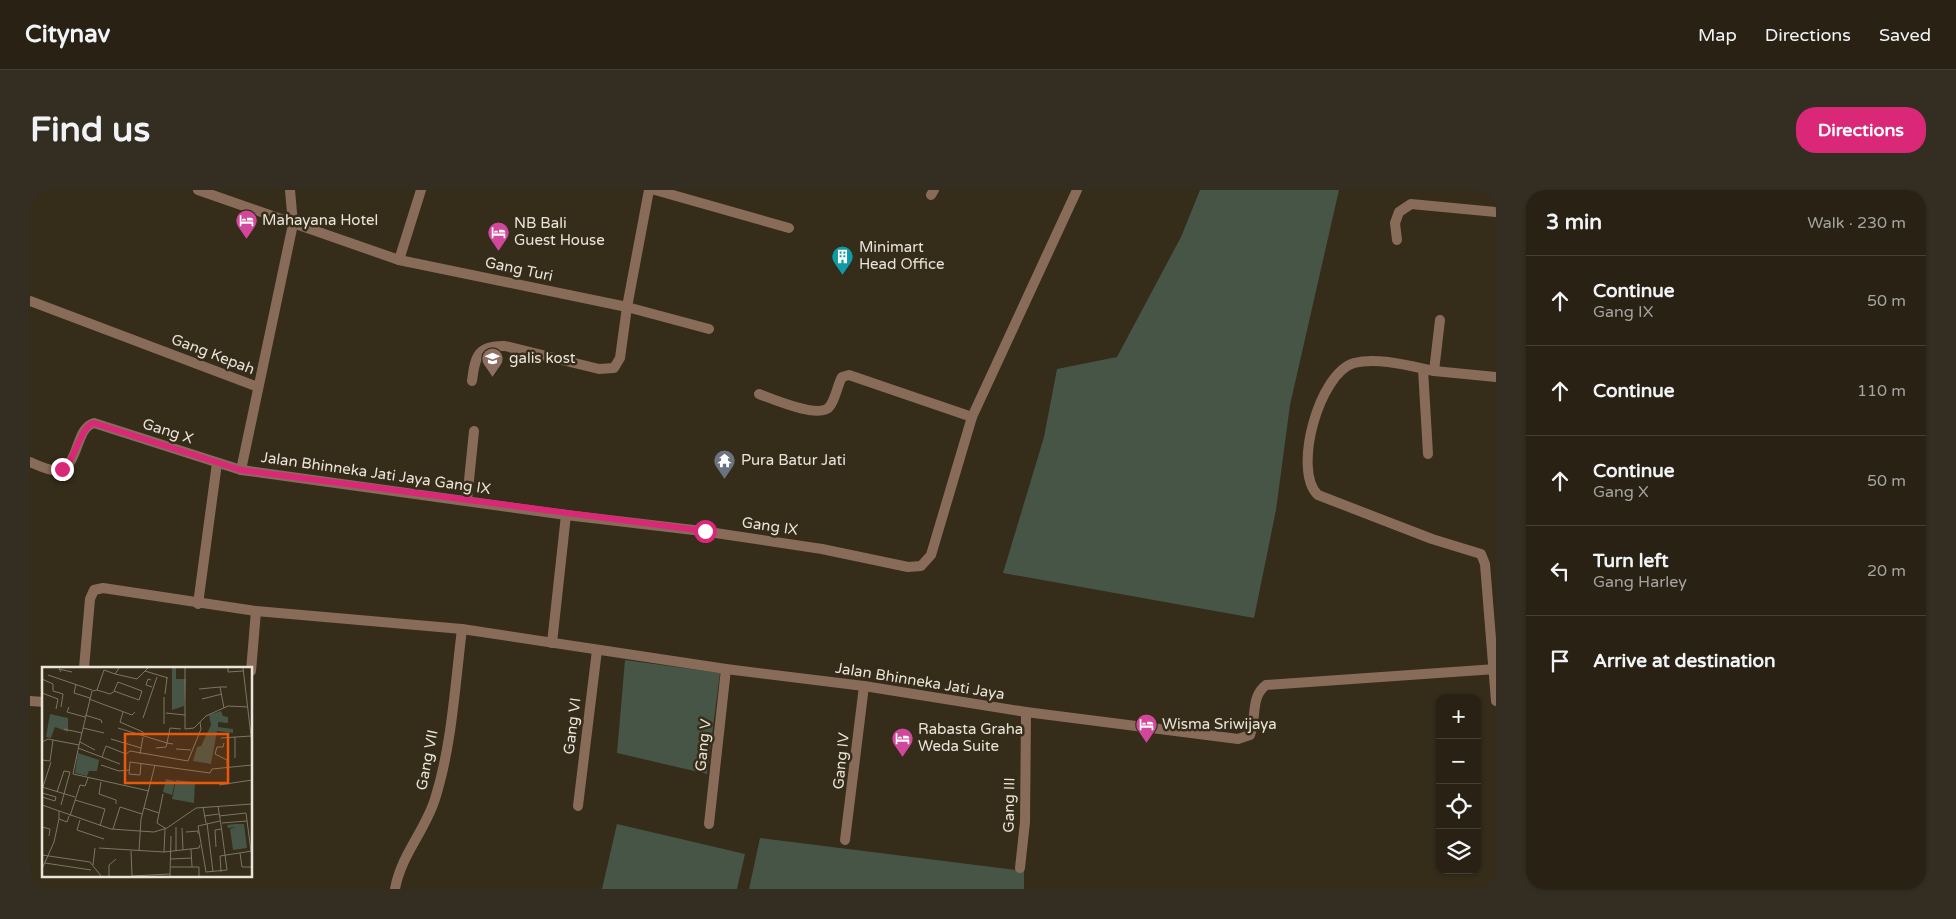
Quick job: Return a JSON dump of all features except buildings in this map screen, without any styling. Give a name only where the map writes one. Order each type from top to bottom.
[{"type":"street","name":"Gang Turi","points":[[198,190],[399,260],[627,307],[709,329]]},
{"type":"street","name":"Gang Kepah","points":[[30,301],[258,387],[293,224],[290,190]]},
{"type":"street","points":[[399,260],[421,190]]},
{"type":"street","points":[[472,381],[476,360],[482,350],[491,346],[505,346],[599,368],[614,368],[620,358],[627,307],[649,190]]},
{"type":"street","points":[[655,190],[789,228]]},
{"type":"street","points":[[759,394],[809,410],[822,411],[831,406],[842,377],[849,375],[972,417],[1077,190]]},
{"type":"street","points":[[1398,240],[1396,223],[1399,212],[1411,204],[1496,212]]},
{"type":"street","points":[[1428,454],[1428,370],[1440,320]]},
{"type":"street","points":[[1496,376],[1364,362],[1354,363],[1338,372],[1326,389],[1315,420],[1307,466],[1309,484],[1318,495],[1432,539],[1481,554],[1485,564],[1495,669],[1496,701]]},
{"type":"street","points":[[241,470],[258,387]]},
{"type":"street","name":"Gang IX","points":[[566,515],[702,531],[812,547],[908,567],[921,566],[931,555],[972,417]]},
{"type":"street","name":"Gang X","points":[[30,462],[50,469],[62,469],[70,462],[86,427],[91,424],[100,424],[241,470]]},
{"type":"street","points":[[467,500],[474,430]]},
{"type":"street","points":[[198,604],[217,463]]},
{"type":"street","name":"Jalan Bhinneka Jati Jaya Gang IX","points":[[241,470],[566,515]]},
{"type":"street","points":[[552,643],[566,515]]},
{"type":"street","name":"Jalan Bhinneka Jati Jaya","points":[[84,667],[90,599],[94,590],[103,588],[198,604],[256,611],[462,629],[726,669],[864,686],[1026,712],[1238,739],[1250,735],[1257,697],[1260,690],[1266,685],[1495,669]]},
{"type":"street","points":[[251,667],[256,611]]},
{"type":"street","name":"Gang VII","points":[[395,889],[405,856],[422,833],[440,783],[462,629]]},
{"type":"street","name":"Gang VI","points":[[578,806],[597,650]]},
{"type":"street","name":"Gang V","points":[[709,824],[726,669]]},
{"type":"street","name":"Gang IV","points":[[846,840],[864,686]]},
{"type":"street","name":"Gang III","points":[[1020,868],[1025,822],[1026,712]]},
{"type":"green space","points":[[1200,190],[1339,190],[1290,405],[1276,510],[1254,618],[1003,573],[1044,437],[1057,369],[1117,357],[1181,237]]},
{"type":"green space","points":[[625,660],[720,673],[707,774],[617,753]]},
{"type":"green space","points":[[617,824],[745,854],[737,889],[602,889]]},
{"type":"green space","points":[[760,838],[1024,871],[1024,889],[749,889]]},
{"type":"place","name":"Mahayana Hotel","points":[[246,239]]},
{"type":"place","name":"NB Bali Guest House","points":[[498,251]]},
{"type":"place","name":"Minimart Head Office","points":[[843,275]]},
{"type":"place","name":"galis kost","points":[[493,377]]},
{"type":"place","name":"Pura Batur Jati","points":[[725,479]]},
{"type":"place","name":"Wisma Sriwijaya","points":[[1146,743]]},
{"type":"place","name":"Rabasta Graha Weda Suite","points":[[902,757]]},
{"type":"route","points":[[62,469],[70,462],[86,427],[94,423],[241,470],[566,515],[705,531]]}]
